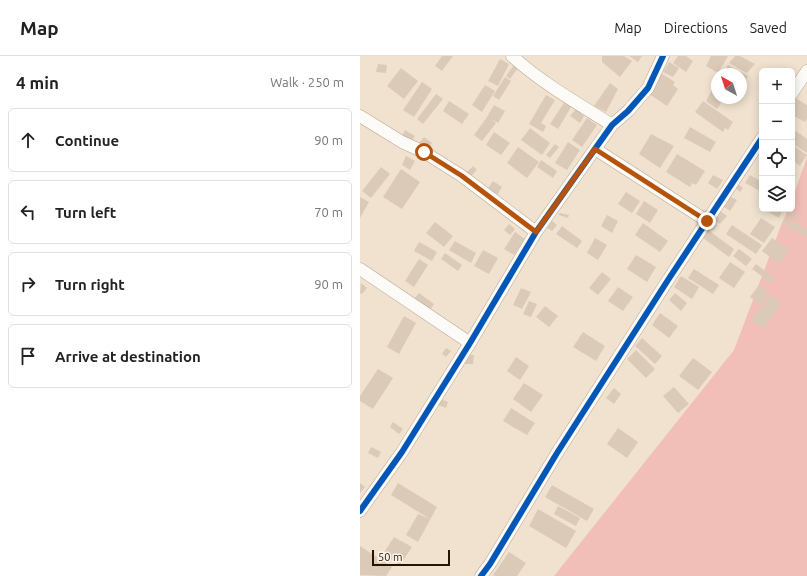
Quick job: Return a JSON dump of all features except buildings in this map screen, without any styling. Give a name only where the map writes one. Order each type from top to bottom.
[{"type":"street","points":[[512,56],[530,72],[552,88],[612,125]]},
{"type":"street","points":[[360,511],[402,452],[470,343],[536,232],[612,125],[628,111],[648,88],[663,56]]},
{"type":"street","points":[[795,89],[807,71]]},
{"type":"street","points":[[360,116],[402,142],[424,152],[462,176],[536,232]]},
{"type":"street","points":[[480,576],[490,564],[557,453],[761,140]]},
{"type":"street","points":[[595,149],[707,221]]},
{"type":"street","points":[[360,269],[470,343]]},
{"type":"shaded area","points":[[807,157],[807,576],[554,576],[734,350],[782,223],[788,212],[795,212],[795,191]]},
{"type":"cycle path","points":[[360,511],[402,452],[470,343],[536,232],[612,125],[628,111],[648,88],[663,56]]},
{"type":"cycle path","points":[[481,576],[490,564],[557,453],[668,280],[761,140]]},
{"type":"route","points":[[424,152],[462,176],[536,232],[595,149],[707,221]]}]
